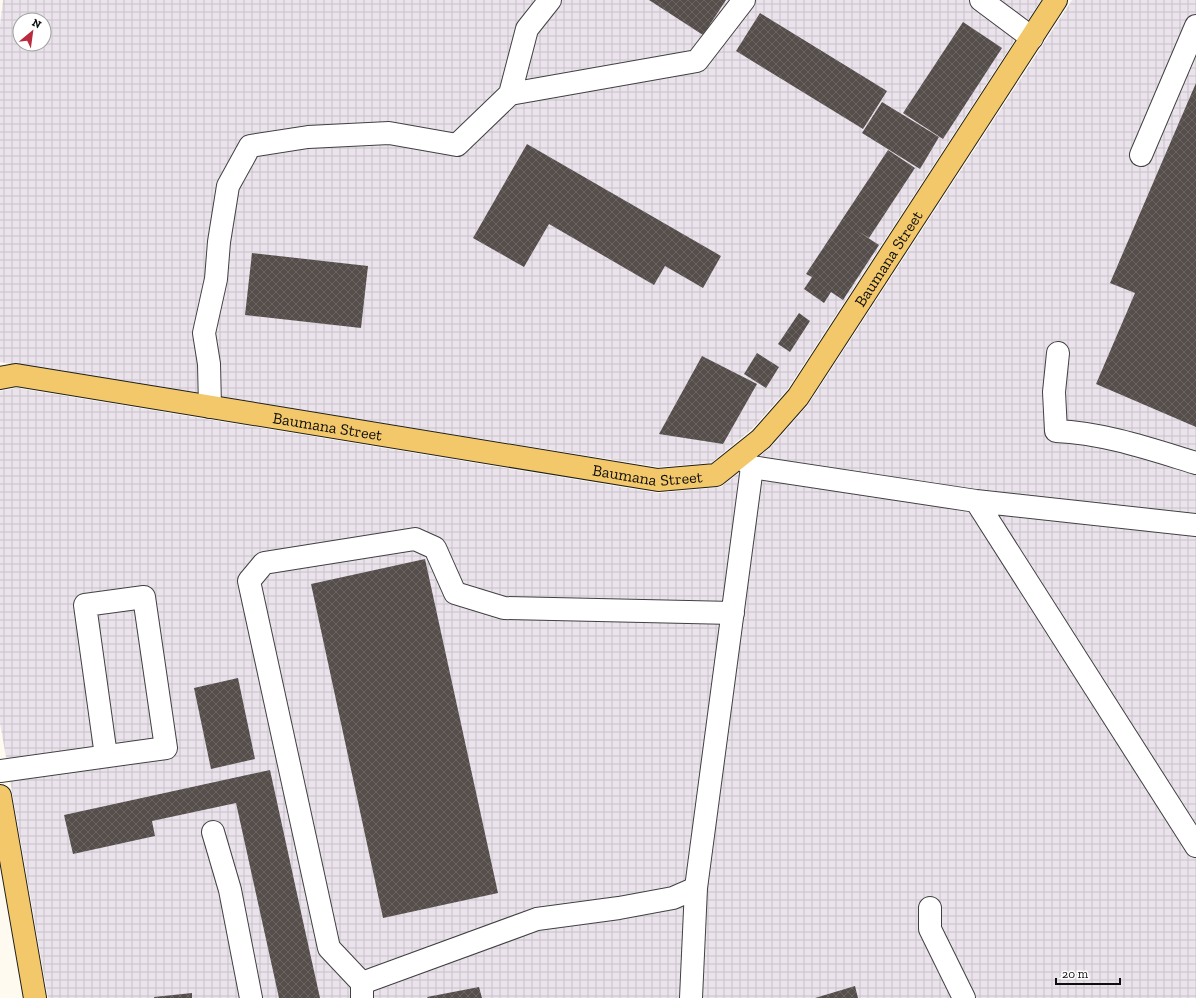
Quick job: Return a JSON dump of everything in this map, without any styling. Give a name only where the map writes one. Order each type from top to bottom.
[{"type":"main road","name":"Baumana Street","points":[[0,378],[16,375],[658,480],[716,475],[746,461],[761,439],[798,397],[1056,0]]},
{"type":"main road","points":[[0,796],[35,998]]},
{"type":"lane","points":[[210,407],[209,364],[204,333],[216,279],[219,242],[228,186],[250,146],[308,136],[389,133],[457,145],[510,94],[526,29],[550,0]]},
{"type":"lane","points":[[510,94],[697,61],[744,0]]},
{"type":"lane","points":[[981,0],[1032,38]]},
{"type":"lane","points":[[1141,155],[1196,26]]},
{"type":"lane","points":[[1058,352],[1054,392],[1056,431],[1075,432],[1139,445],[1196,463]]},
{"type":"lane","points":[[691,998],[696,888],[733,613],[746,461],[976,501],[1196,525]]},
{"type":"lane","points":[[976,501],[1196,846]]},
{"type":"lane","points":[[696,888],[673,898],[619,908],[537,919],[362,991],[329,948],[249,581],[264,563],[415,539],[435,548],[455,593],[504,608],[733,613]]},
{"type":"lane","points":[[0,771],[166,748],[144,597],[85,605],[106,756]]},
{"type":"lane","points":[[213,832],[230,890],[251,998]]},
{"type":"lane","points":[[930,908],[930,929],[964,998]]},
{"type":"shaded area","points":[[3,0],[1041,0],[787,390],[752,429],[711,463],[658,467],[0,362],[0,25]]},
{"type":"shaded area","points":[[1072,0],[1196,0],[1196,998],[48,998],[0,723],[0,391],[17,388],[658,493],[721,487],[770,448],[808,405]]},
{"type":"building","points":[[649,0],[726,0],[703,35]]},
{"type":"building","points":[[760,13],[887,91],[863,129],[736,51]]},
{"type":"building","points":[[963,22],[1002,48],[943,139],[903,113]]},
{"type":"building","points":[[1196,83],[1196,427],[1096,384],[1135,293],[1110,283]]},
{"type":"building","points":[[882,102],[939,137],[920,169],[862,133]]},
{"type":"building","points":[[527,144],[721,256],[703,288],[665,266],[654,285],[549,224],[524,267],[473,238]]},
{"type":"building","points":[[888,150],[915,168],[869,238],[856,230],[879,245],[843,300],[831,292],[824,303],[804,289],[812,277],[806,274]]},
{"type":"building","points":[[252,253],[368,266],[361,328],[245,315]]},
{"type":"building","points":[[799,313],[810,321],[790,352],[778,344]]},
{"type":"building","points":[[757,353],[779,367],[766,388],[744,374]]},
{"type":"building","points":[[702,356],[757,384],[723,444],[659,434]]},
{"type":"building","points":[[425,559],[498,893],[383,918],[311,584]]},
{"type":"building","points":[[238,678],[255,759],[211,769],[194,688]]},
{"type":"building","points":[[270,770],[320,998],[279,998],[236,803],[152,821],[155,836],[73,854],[64,815]]},
{"type":"building","points":[[855,986],[858,998],[815,998]]},
{"type":"building","points":[[479,987],[482,998],[427,997]]},
{"type":"building","points":[[192,993],[192,998],[154,998],[154,997]]}]
